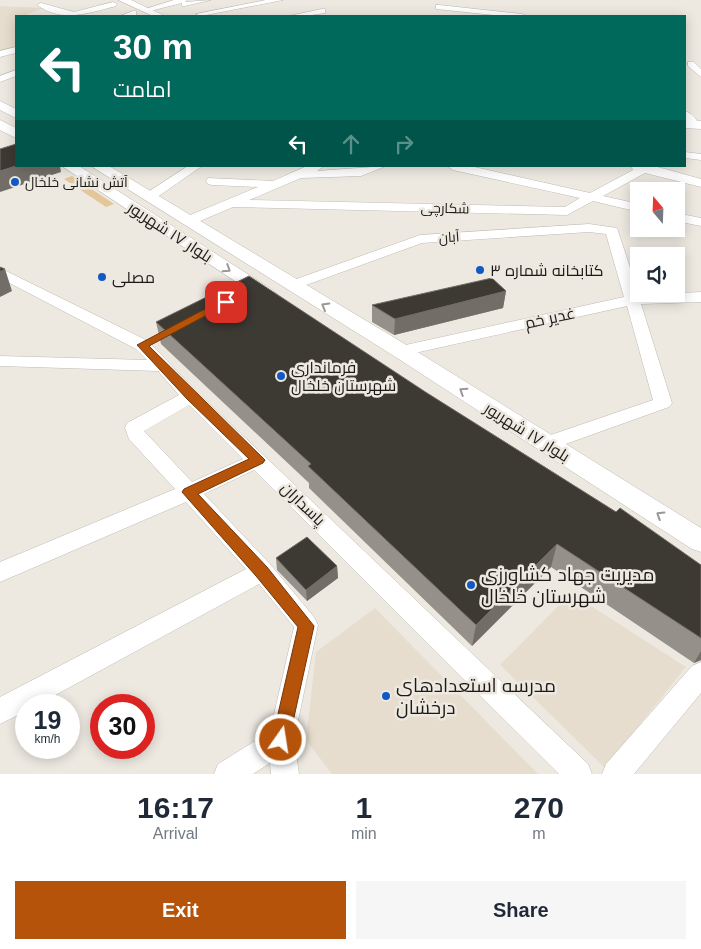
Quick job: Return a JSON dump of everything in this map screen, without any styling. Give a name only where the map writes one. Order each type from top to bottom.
[{"type":"main road","points":[[123,0],[136,14]]},
{"type":"main road","points":[[109,2],[136,14]]},
{"type":"main road","points":[[0,105],[15,113]]},
{"type":"main road","name":"بلوار ١٧ شهریور","points":[[71,167],[188,221],[401,351],[701,541]]},
{"type":"main road","name":"بلوار ١٧ شهریور","points":[[99,167],[151,205],[250,289],[281,303]]},
{"type":"main road","points":[[250,289],[249,279],[253,272],[274,273]]},
{"type":"street","points":[[136,14],[183,2],[207,0]]},
{"type":"street","points":[[183,2],[201,15],[280,0]]},
{"type":"street","points":[[432,15],[448,0]]},
{"type":"street","points":[[58,2],[41,6],[72,15]]},
{"type":"street","points":[[77,15],[109,2]]},
{"type":"street","points":[[439,7],[513,15]]},
{"type":"street","points":[[299,15],[322,11]]},
{"type":"street","points":[[0,54],[15,50]]},
{"type":"street","points":[[691,64],[701,74]]},
{"type":"street","points":[[0,79],[15,73]]},
{"type":"street","points":[[686,116],[693,127]]},
{"type":"street","points":[[686,154],[701,157]]},
{"type":"street","points":[[151,205],[195,167]]},
{"type":"street","points":[[188,221],[316,167]]},
{"type":"street","points":[[298,175],[361,172],[377,167]]},
{"type":"street","points":[[457,167],[630,206]]},
{"type":"street","points":[[647,167],[701,183]]},
{"type":"street","name":"شکارچی","points":[[234,203],[567,211],[647,167]]},
{"type":"street","points":[[212,181],[277,184]]},
{"type":"street","points":[[685,219],[701,222]]},
{"type":"street","name":"آبان","points":[[293,285],[420,239],[589,228],[612,231],[630,290]]},
{"type":"street","name":"پاسداران","points":[[0,272],[151,340],[163,366],[192,396],[578,774]]},
{"type":"street","name":"غدیر خم","points":[[685,298],[701,297]]},
{"type":"street","name":"غدیر خم","points":[[401,351],[630,301]]},
{"type":"street","points":[[546,444],[663,403],[634,302]]},
{"type":"street","points":[[0,361],[163,366]]},
{"type":"street","points":[[192,396],[135,431],[262,572],[306,626],[281,740],[285,774]]},
{"type":"street","points":[[0,572],[189,492],[258,460]]},
{"type":"street","points":[[0,711],[262,572]]},
{"type":"street","points":[[616,774],[701,674]]},
{"type":"street","points":[[228,774],[281,740]]},
{"type":"shaded area","points":[[0,6],[43,8],[26,15],[15,15],[15,47],[0,52]]},
{"type":"shaded area","points":[[72,176],[114,204],[106,207],[64,179]]},
{"type":"shaded area","points":[[571,593],[686,667],[605,768],[500,665]]},
{"type":"shaded area","name":"مدرسه استعدادهای درخشان","points":[[375,608],[538,774],[332,774],[306,740],[316,652]]},
{"type":"building","points":[[15,144],[15,166],[0,171],[0,149]]},
{"type":"building","points":[[249,276],[427,393],[616,512],[620,508],[701,565],[701,638],[557,544],[476,625],[308,466],[311,464],[156,322]]},
{"type":"building","points":[[492,278],[506,291],[395,319],[372,305]]},
{"type":"building","points":[[307,537],[337,566],[306,590],[276,558]]},
{"type":"place","name":"آتش نشانی خلخال","points":[[15,182]]},
{"type":"place","name":"کتابخانه شماره ۳","points":[[480,270]]},
{"type":"place","name":"مصلی","points":[[102,277]]},
{"type":"place","name":"فرمانداری شهرستان خلخال","points":[[281,376]]},
{"type":"place","name":"مدیریت جهاد کشاورزی شهرستان خلخال","points":[[471,585]]},
{"type":"place","name":"مدرسه استعدادهای درخشان","points":[[386,696]]},
{"type":"route","points":[[226,302],[142,345],[258,460],[189,492],[262,572],[306,626],[281,740]]}]
